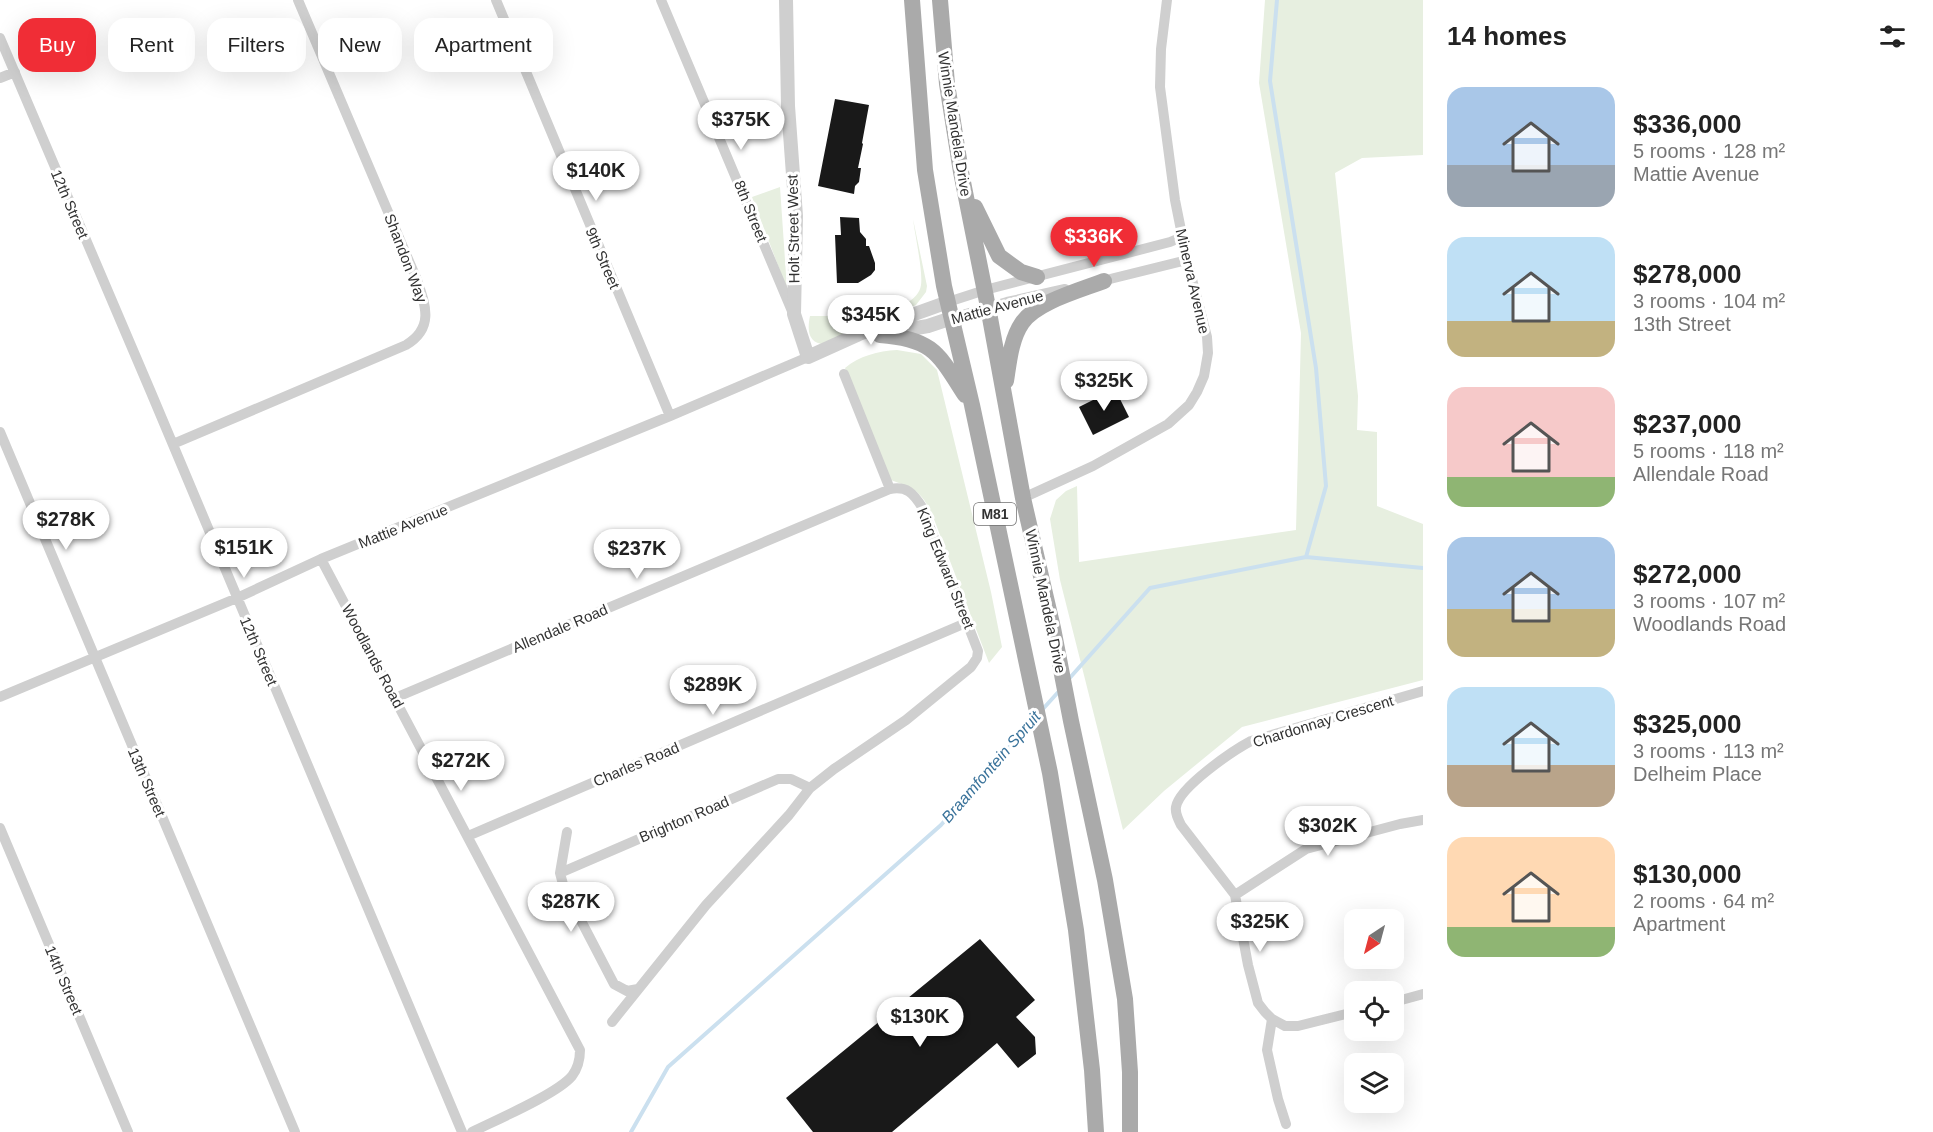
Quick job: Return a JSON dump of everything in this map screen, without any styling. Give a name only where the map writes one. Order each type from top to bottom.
[{"type":"main road","name":"Winnie Mandela Drive","points":[[912,0],[925,170],[948,302],[1050,773],[1076,930],[1092,1070],[1096,1132]]},
{"type":"main road","name":"Winnie Mandela Drive","points":[[940,0],[947,84],[954,128],[1023,498],[1053,628],[1105,880],[1125,999],[1130,1072],[1130,1132]]},
{"type":"main road","points":[[954,128],[976,211],[999,256],[1021,272],[1037,277]]},
{"type":"main road","points":[[1004,395],[1014,340],[1025,318],[1043,305],[1104,281]]},
{"type":"main road","points":[[880,335],[905,337],[929,348],[946,367],[972,405]]},
{"type":"main road","points":[[1130,1072],[1140,1132]]},
{"type":"street","name":"Shandon Way","points":[[173,444],[406,345],[423,328],[425,309],[417,280],[298,0]]},
{"type":"street","name":"9th Street","points":[[496,0],[670,416]]},
{"type":"street","name":"8th Street","points":[[661,0],[794,314],[808,357]]},
{"type":"street","name":"Holt Street West","points":[[786,0],[788,106],[796,216],[794,314]]},
{"type":"street","name":"Minerva Avenue","points":[[1023,498],[1094,466],[1168,424],[1189,405],[1204,376],[1208,352],[1207,337],[1187,260],[1175,200],[1160,87],[1161,48],[1167,0]]},
{"type":"street","name":"12th Street","points":[[0,38],[462,1132]]},
{"type":"street","points":[[0,78],[15,72]]},
{"type":"street","name":"Mattie Avenue","points":[[0,697],[237,598],[321,559],[670,416],[860,334],[985,290],[1182,237]]},
{"type":"street","name":"Mattie Avenue","points":[[808,357],[880,335],[928,326],[988,307],[1187,260]]},
{"type":"street","points":[[844,374],[890,489]]},
{"type":"street","name":"13th Street","points":[[0,432],[296,1132]]},
{"type":"street","name":"King Edward Street","points":[[810,788],[906,720],[971,667],[978,654],[968,622],[922,507],[910,490],[901,487],[890,489]]},
{"type":"street","name":"Allendale Road","points":[[395,698],[890,489]]},
{"type":"street","name":"Woodlands Road","points":[[321,559],[580,1050],[580,1059],[571,1078],[554,1090],[472,1132]]},
{"type":"street","name":"Charles Road","points":[[468,836],[968,622]]},
{"type":"street","name":"Chardonnay Crescent","points":[[1235,895],[1178,819],[1176,805],[1188,788],[1239,747],[1251,741],[1423,691]]},
{"type":"street","name":"Brighton Road","points":[[560,873],[777,779],[791,779],[810,788]]},
{"type":"street","points":[[612,1022],[719,890],[789,815],[810,788]]},
{"type":"street","points":[[1344,1014],[1298,1026],[1286,1026],[1272,1019],[1258,1003],[1248,965],[1235,895],[1306,849],[1423,820]]},
{"type":"street","name":"14th Street","points":[[0,828],[128,1132]]},
{"type":"street","points":[[567,832],[560,873],[564,888],[608,975],[620,988],[627,991],[638,988]]},
{"type":"street","points":[[1404,999],[1423,994]]},
{"type":"street","points":[[1272,1019],[1267,1050],[1286,1124]]},
{"type":"green space","points":[[1265,0],[1423,0],[1423,155],[1362,158],[1335,173],[1358,396],[1357,430],[1377,432],[1377,506],[1423,524],[1423,680],[1242,727],[1164,791],[1123,830],[1060,580],[1050,519],[1056,500],[1066,491],[1077,486],[1079,562],[1296,530],[1301,333],[1259,83]]},
{"type":"green space","points":[[780,187],[787,289],[752,197]]},
{"type":"green space","points":[[913,219],[927,286],[926,292],[916,305],[825,344],[815,342],[809,331],[810,316],[873,313],[905,304],[916,296],[921,279]]},
{"type":"green space","points":[[897,350],[921,354],[937,370],[991,592],[1002,647],[989,663],[932,514],[919,494],[888,479],[845,368],[869,355]]},
{"type":"building","points":[[835,99],[869,105],[858,168],[861,168],[859,182],[855,186],[854,194],[818,186]]},
{"type":"building","points":[[840,217],[859,218],[860,232],[866,239],[866,246],[869,246],[875,263],[875,270],[871,275],[858,283],[837,283],[835,235],[841,235]]},
{"type":"building","points":[[1115,389],[1129,417],[1093,435],[1079,407]]},
{"type":"building","points":[[980,939],[1035,1000],[1016,1017],[1035,1037],[1036,1054],[1018,1068],[997,1043],[892,1132],[813,1132],[786,1098]]},
{"type":"waterway","points":[[1277,0],[1270,81],[1316,368],[1326,486],[1306,557]]},
{"type":"waterway","name":"Braamfontein Spruit","points":[[1067,681],[1150,588],[1306,557],[1423,568]]},
{"type":"waterway","name":"Braamfontein Spruit","points":[[1042,710],[1061,689]]},
{"type":"waterway","name":"Braamfontein Spruit","points":[[631,1132],[668,1067],[941,825],[1033,720]]}]
